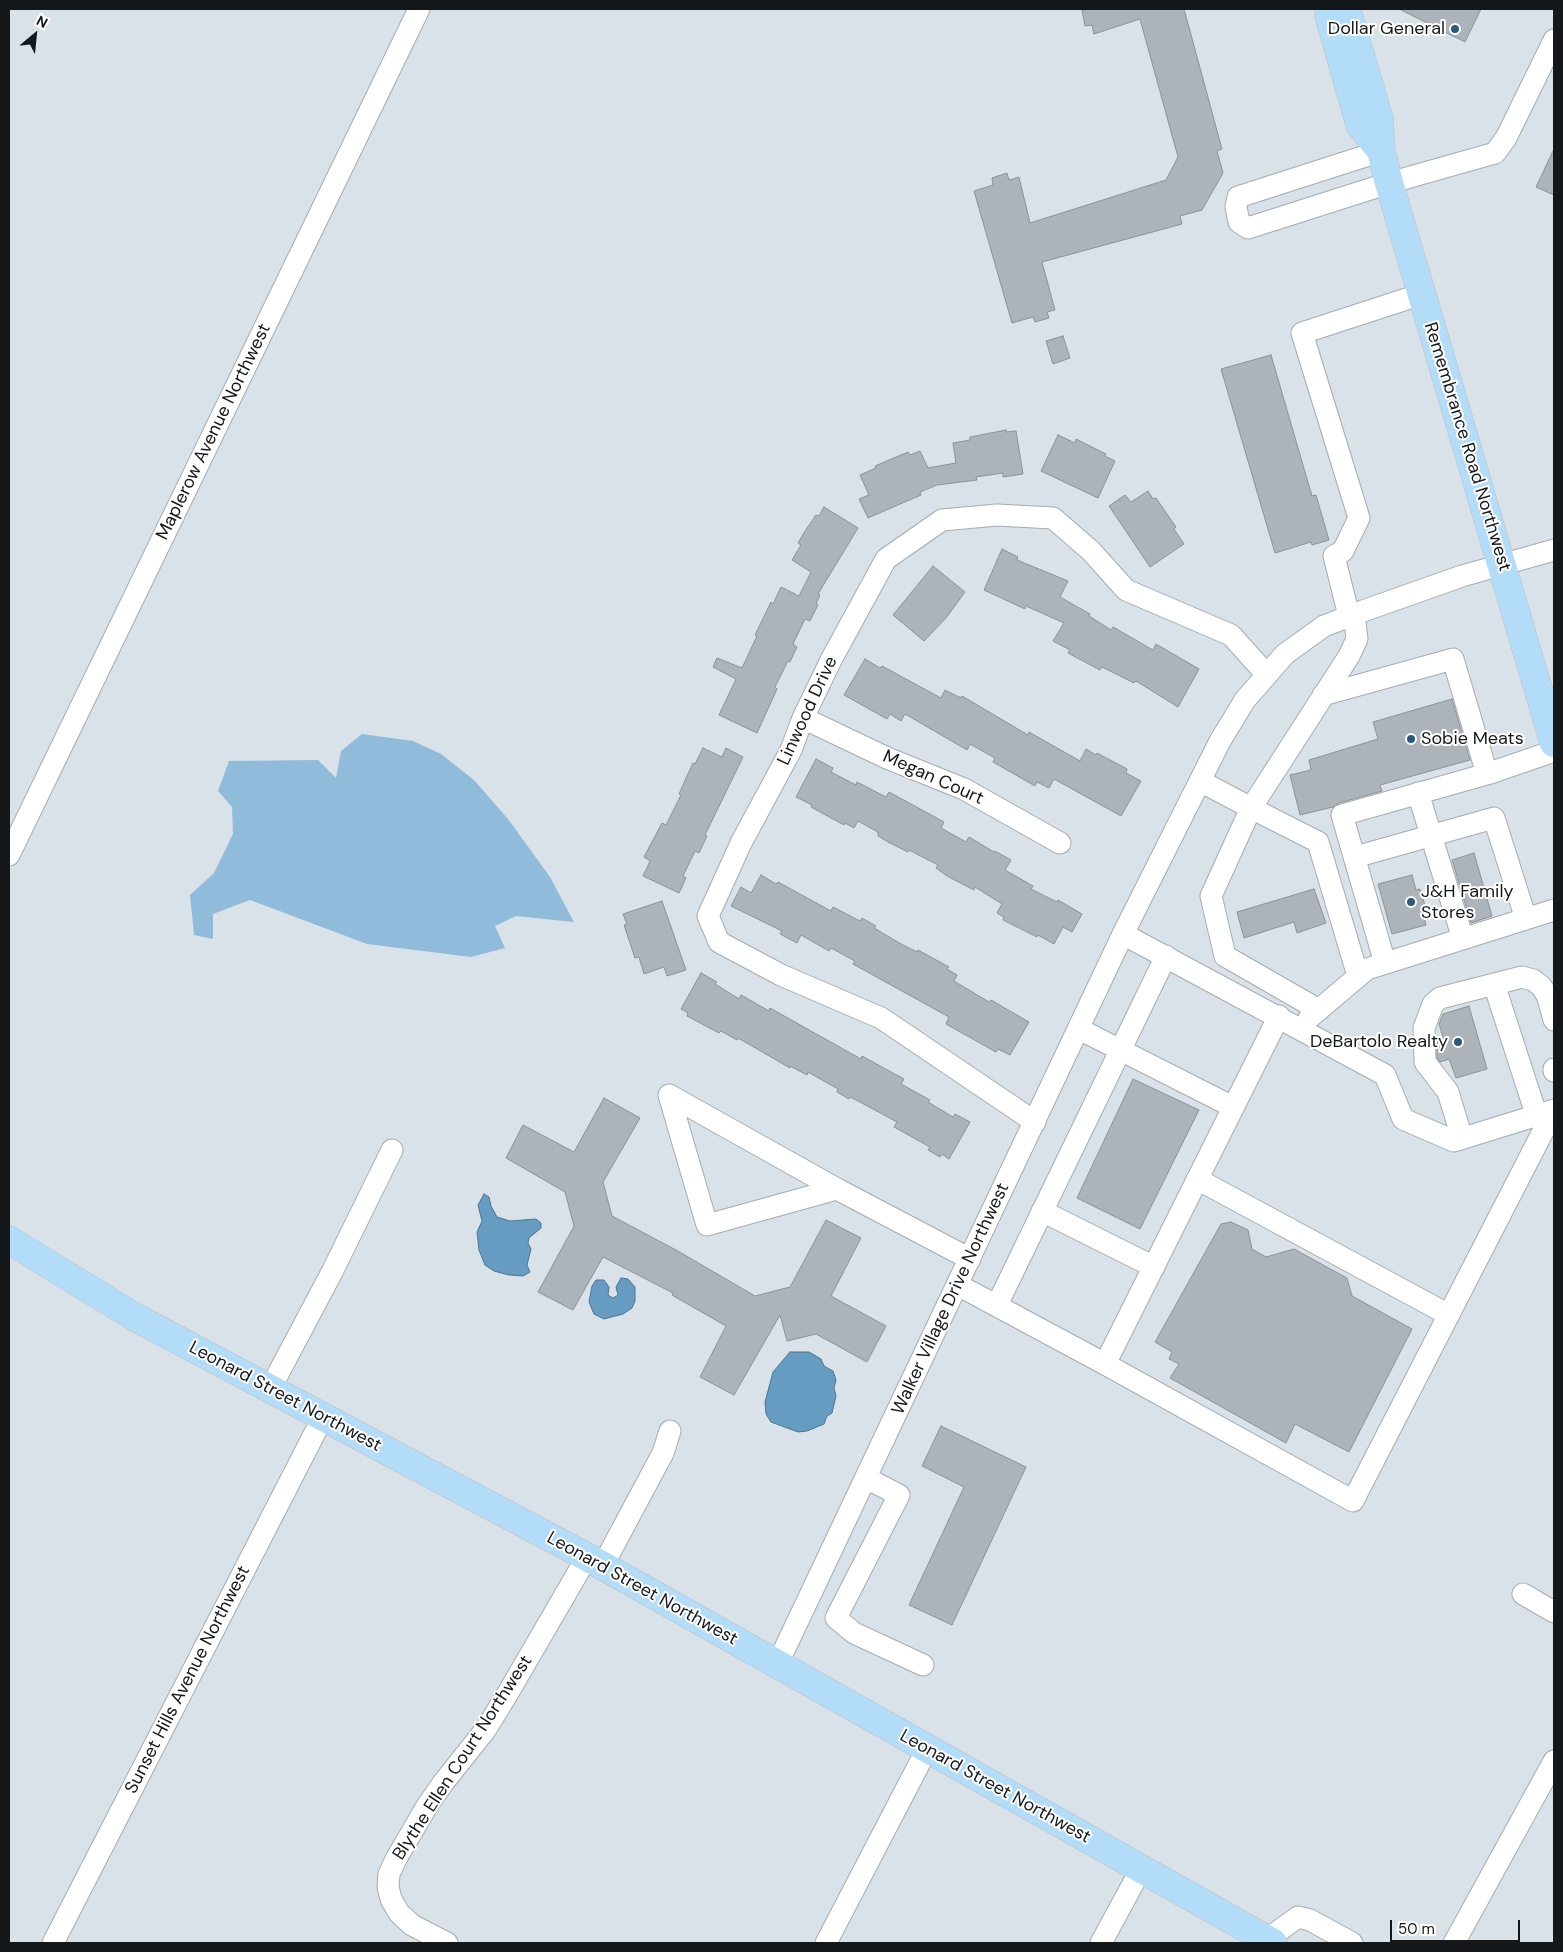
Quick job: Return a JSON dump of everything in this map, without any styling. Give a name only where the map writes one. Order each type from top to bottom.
[{"type":"main road","name":"Remembrance Road Northwest","points":[[1329,9],[1329,16],[1360,125],[1381,151]]},
{"type":"main road","name":"Remembrance Road Northwest","points":[[1345,9],[1379,118],[1381,151],[1389,183],[1554,743]]},
{"type":"main road","name":"Leonard Street Northwest","points":[[9,1240],[133,1316],[594,1562],[1269,1941]]},
{"type":"street","name":"Maplerow Avenue Northwest","points":[[9,855],[418,9]]},
{"type":"street","points":[[1381,151],[1238,198],[1236,207],[1239,222],[1248,228],[1318,204],[1495,153],[1506,138],[1554,40]]},
{"type":"street","points":[[1309,176],[1318,204]]},
{"type":"street","points":[[1319,1010],[1225,956],[1211,896],[1251,808],[1349,656],[1357,639],[1334,556],[1343,551],[1359,518],[1302,333],[1422,294]]},
{"type":"street","name":"Linwood Drive","points":[[1035,1122],[882,1018],[781,975],[719,942],[708,916],[741,843],[791,750],[803,718],[831,660],[886,559],[942,520],[997,515],[1053,518],[1091,551],[1126,590],[1165,605],[1230,635],[1266,675]]},
{"type":"street","name":"Walker Village Drive Northwest","points":[[777,1665],[1124,934],[1220,741],[1245,700],[1285,654],[1324,626],[1502,564],[1554,550]]},
{"type":"street","points":[[1323,696],[1453,659],[1487,774]]},
{"type":"street","name":"Megan Court","points":[[803,718],[887,758],[964,789],[1060,843]]},
{"type":"street","points":[[1386,963],[1342,815],[1487,774],[1554,751]]},
{"type":"street","points":[[1200,781],[1318,842],[1358,976]]},
{"type":"street","points":[[1418,793],[1463,939]]},
{"type":"street","points":[[1355,857],[1432,837],[1494,818],[1526,919]]},
{"type":"street","points":[[1298,1027],[1367,969],[1554,910]]},
{"type":"street","points":[[1124,934],[1385,1075],[1403,1119],[1454,1141],[1548,1112]]},
{"type":"street","points":[[997,1305],[1166,956]]},
{"type":"street","points":[[1462,1138],[1448,1092],[1425,1062],[1424,1028],[1433,1004],[1440,998],[1522,977],[1533,980],[1547,994],[1554,1020]]},
{"type":"street","points":[[958,1285],[1353,1501],[1449,1315],[1548,1112],[1494,984]]},
{"type":"street","points":[[1105,1364],[1278,1016]]},
{"type":"street","points":[[1079,1029],[1233,1107]]},
{"type":"street","points":[[837,1189],[708,1225],[669,1095],[837,1189],[970,1259]]},
{"type":"street","points":[[270,1389],[332,1272],[392,1150]]},
{"type":"street","points":[[1197,1179],[1449,1315]]},
{"type":"street","points":[[1042,1211],[1154,1267]]},
{"type":"street","name":"Sunset Hills Avenue Northwest","points":[[53,1943],[323,1417]]},
{"type":"street","name":"Blythe Ellen Court Northwest","points":[[448,1943],[412,1925],[399,1913],[391,1900],[388,1887],[390,1874],[396,1859],[427,1806],[486,1729],[594,1562],[663,1453],[670,1431]]},
{"type":"street","points":[[866,1478],[899,1494],[836,1618],[854,1633],[923,1665]]},
{"type":"street","points":[[1523,1594],[1554,1612]]},
{"type":"street","points":[[826,1943],[926,1749]]},
{"type":"street","points":[[1454,1943],[1554,1761]]},
{"type":"street","points":[[1101,1943],[1141,1869]]},
{"type":"street","points":[[1269,1941],[1298,1917],[1310,1920],[1352,1943]]},
{"type":"shaded area","points":[[362,734],[413,741],[441,754],[474,780],[508,819],[550,877],[574,922],[516,916],[495,926],[505,948],[471,957],[367,944],[250,900],[213,914],[213,939],[194,935],[190,895],[214,873],[233,834],[232,807],[218,791],[229,761],[318,760],[336,778],[341,751]]},
{"type":"shaded area","points":[[484,1194],[489,1197],[497,1217],[510,1221],[536,1219],[541,1223],[541,1228],[529,1238],[528,1243],[531,1249],[527,1265],[530,1272],[523,1276],[494,1271],[485,1265],[479,1250],[477,1232],[482,1221],[478,1205]]},
{"type":"shaded area","points":[[621,1278],[628,1279],[635,1287],[635,1301],[632,1308],[623,1314],[604,1319],[594,1314],[589,1302],[592,1286],[596,1280],[604,1280],[609,1287],[608,1295],[613,1298],[618,1295],[616,1287]]},
{"type":"shaded area","points":[[790,1352],[809,1352],[821,1359],[824,1366],[833,1371],[836,1380],[834,1388],[836,1396],[832,1413],[827,1416],[824,1424],[807,1431],[798,1432],[771,1422],[766,1414],[765,1402],[773,1372]]},
{"type":"building","points":[[1184,9],[1222,149],[1217,151],[1223,173],[1202,210],[1180,216],[1182,224],[1042,262],[1055,310],[1047,312],[1049,318],[1035,322],[1033,317],[1012,323],[974,191],[993,185],[992,178],[1007,173],[1009,180],[1019,177],[1030,223],[1166,180],[1178,157],[1140,19],[1094,34],[1092,25],[1085,26],[1082,10]]},
{"type":"building","name":"Dollar General","points":[[1399,9],[1481,9],[1465,42]]},
{"type":"building","points":[[1554,149],[1554,195],[1536,187]]},
{"type":"building","points":[[1063,336],[1070,358],[1053,364],[1046,341]]},
{"type":"building","points":[[1271,355],[1312,496],[1316,495],[1329,540],[1312,545],[1311,542],[1275,553],[1221,369]]},
{"type":"building","points":[[1006,430],[1006,432],[1016,431],[1023,474],[1003,477],[1003,473],[976,477],[977,480],[937,485],[920,492],[921,495],[868,518],[859,499],[869,495],[860,475],[876,468],[875,466],[908,452],[910,455],[920,451],[928,468],[956,463],[953,443],[970,440],[970,437]]},
{"type":"building","points":[[1058,435],[1075,443],[1076,439],[1106,454],[1105,456],[1115,461],[1098,498],[1041,471]]},
{"type":"building","points":[[1148,491],[1153,499],[1156,498],[1176,527],[1174,529],[1184,544],[1150,567],[1109,506],[1125,495],[1131,502]]},
{"type":"building","points":[[824,507],[858,528],[818,594],[820,595],[816,604],[818,605],[810,621],[805,619],[793,644],[797,647],[775,687],[777,689],[757,733],[719,715],[736,679],[713,667],[717,658],[742,668],[757,636],[755,635],[771,602],[773,604],[781,587],[799,596],[811,572],[792,560],[801,545],[798,543],[805,531],[816,515],[819,516]]},
{"type":"building","points":[[1002,549],[1018,557],[1017,560],[1068,581],[1060,597],[1090,614],[1089,616],[1111,630],[1113,627],[1153,650],[1156,644],[1199,669],[1178,707],[1136,681],[1134,683],[1102,667],[1100,670],[1068,653],[1070,650],[1053,641],[1064,623],[1026,606],[1025,609],[984,590]]},
{"type":"building","points":[[933,566],[965,592],[946,618],[924,641],[893,615]]},
{"type":"building","points":[[865,659],[880,668],[882,666],[941,698],[945,690],[961,698],[962,696],[1028,735],[1029,732],[1080,761],[1086,749],[1096,755],[1097,753],[1127,769],[1126,773],[1141,781],[1121,816],[1054,779],[1049,788],[1037,782],[1035,786],[993,762],[995,758],[970,744],[967,750],[905,714],[901,721],[890,714],[887,719],[844,695]]},
{"type":"building","points":[[1452,699],[1470,760],[1380,785],[1382,791],[1339,803],[1333,807],[1300,815],[1290,775],[1311,770],[1309,760],[1378,739],[1373,722]]},
{"type":"building","points":[[703,748],[722,757],[726,748],[743,757],[705,835],[707,836],[699,853],[695,851],[683,876],[686,878],[679,893],[643,876],[650,861],[644,857],[662,823],[666,825],[681,795],[679,794],[693,763],[695,764]]},
{"type":"building","points":[[816,759],[833,768],[831,772],[856,785],[857,782],[886,797],[889,792],[944,822],[941,828],[966,842],[969,837],[1011,860],[1005,870],[1033,886],[1031,889],[1057,902],[1058,900],[1082,914],[1072,932],[1063,927],[1054,944],[1038,935],[1037,937],[1003,920],[1004,917],[997,913],[1002,904],[975,887],[974,890],[947,876],[936,868],[938,865],[909,850],[908,852],[888,842],[878,836],[878,832],[858,821],[854,828],[845,823],[844,825],[796,797]]},
{"type":"building","points":[[1474,853],[1492,916],[1471,923],[1452,860]]},
{"type":"building","points":[[761,875],[776,884],[778,882],[831,911],[833,907],[860,921],[862,918],[876,926],[874,928],[901,944],[917,952],[918,950],[949,967],[947,969],[957,975],[954,981],[989,1002],[991,1000],[1029,1022],[1010,1055],[998,1049],[996,1052],[946,1024],[949,1017],[853,964],[855,961],[831,948],[829,951],[801,935],[797,943],[780,934],[782,931],[731,906],[741,887],[751,893]]},
{"type":"building","points":[[1412,875],[1416,890],[1420,889],[1426,909],[1422,910],[1426,925],[1392,934],[1378,884]]},
{"type":"building","points":[[1314,889],[1326,923],[1297,933],[1294,922],[1244,938],[1237,912]]},
{"type":"building","points":[[662,901],[686,970],[667,976],[664,967],[644,974],[639,957],[635,958],[624,925],[627,924],[623,914]]},
{"type":"building","points":[[701,973],[717,982],[715,984],[739,999],[741,995],[769,1011],[770,1008],[861,1059],[862,1056],[904,1079],[901,1084],[930,1100],[928,1102],[953,1117],[955,1114],[970,1122],[949,1159],[942,1154],[940,1157],[928,1150],[930,1147],[894,1127],[897,1122],[850,1097],[849,1099],[837,1092],[838,1089],[808,1072],[807,1075],[790,1066],[790,1068],[738,1038],[737,1040],[721,1031],[719,1033],[687,1016],[688,1013],[681,1009]]},
{"type":"building","name":"DeBartolo Realty","points":[[1469,1006],[1487,1069],[1456,1078],[1449,1059],[1440,1062],[1437,1058],[1437,1042],[1444,1040],[1439,1024],[1443,1014]]},
{"type":"building","points":[[1133,1079],[1199,1110],[1140,1229],[1077,1198]]},
{"type":"building","points":[[604,1098],[640,1118],[603,1182],[612,1216],[676,1250],[755,1296],[790,1287],[826,1220],[861,1238],[831,1296],[886,1326],[867,1362],[816,1334],[787,1341],[780,1315],[734,1395],[700,1377],[726,1326],[672,1295],[673,1293],[603,1257],[573,1310],[538,1292],[574,1226],[565,1192],[506,1158],[523,1125],[574,1152]]},
{"type":"building","points":[[1231,1222],[1248,1230],[1252,1249],[1266,1257],[1294,1249],[1347,1278],[1352,1296],[1412,1329],[1349,1452],[1295,1424],[1286,1443],[1170,1378],[1179,1364],[1169,1359],[1172,1352],[1155,1342],[1221,1224]]},
{"type":"building","points":[[941,1426],[1026,1467],[952,1625],[909,1605],[964,1487],[922,1466]]},
{"type":"place","name":"Dollar General","points":[[1455,29]]},
{"type":"place","name":"Sobie Meats","points":[[1411,739]]},
{"type":"place","name":"J&H Family Stores","points":[[1411,902]]},
{"type":"place","name":"DeBartolo Realty","points":[[1458,1042]]}]
